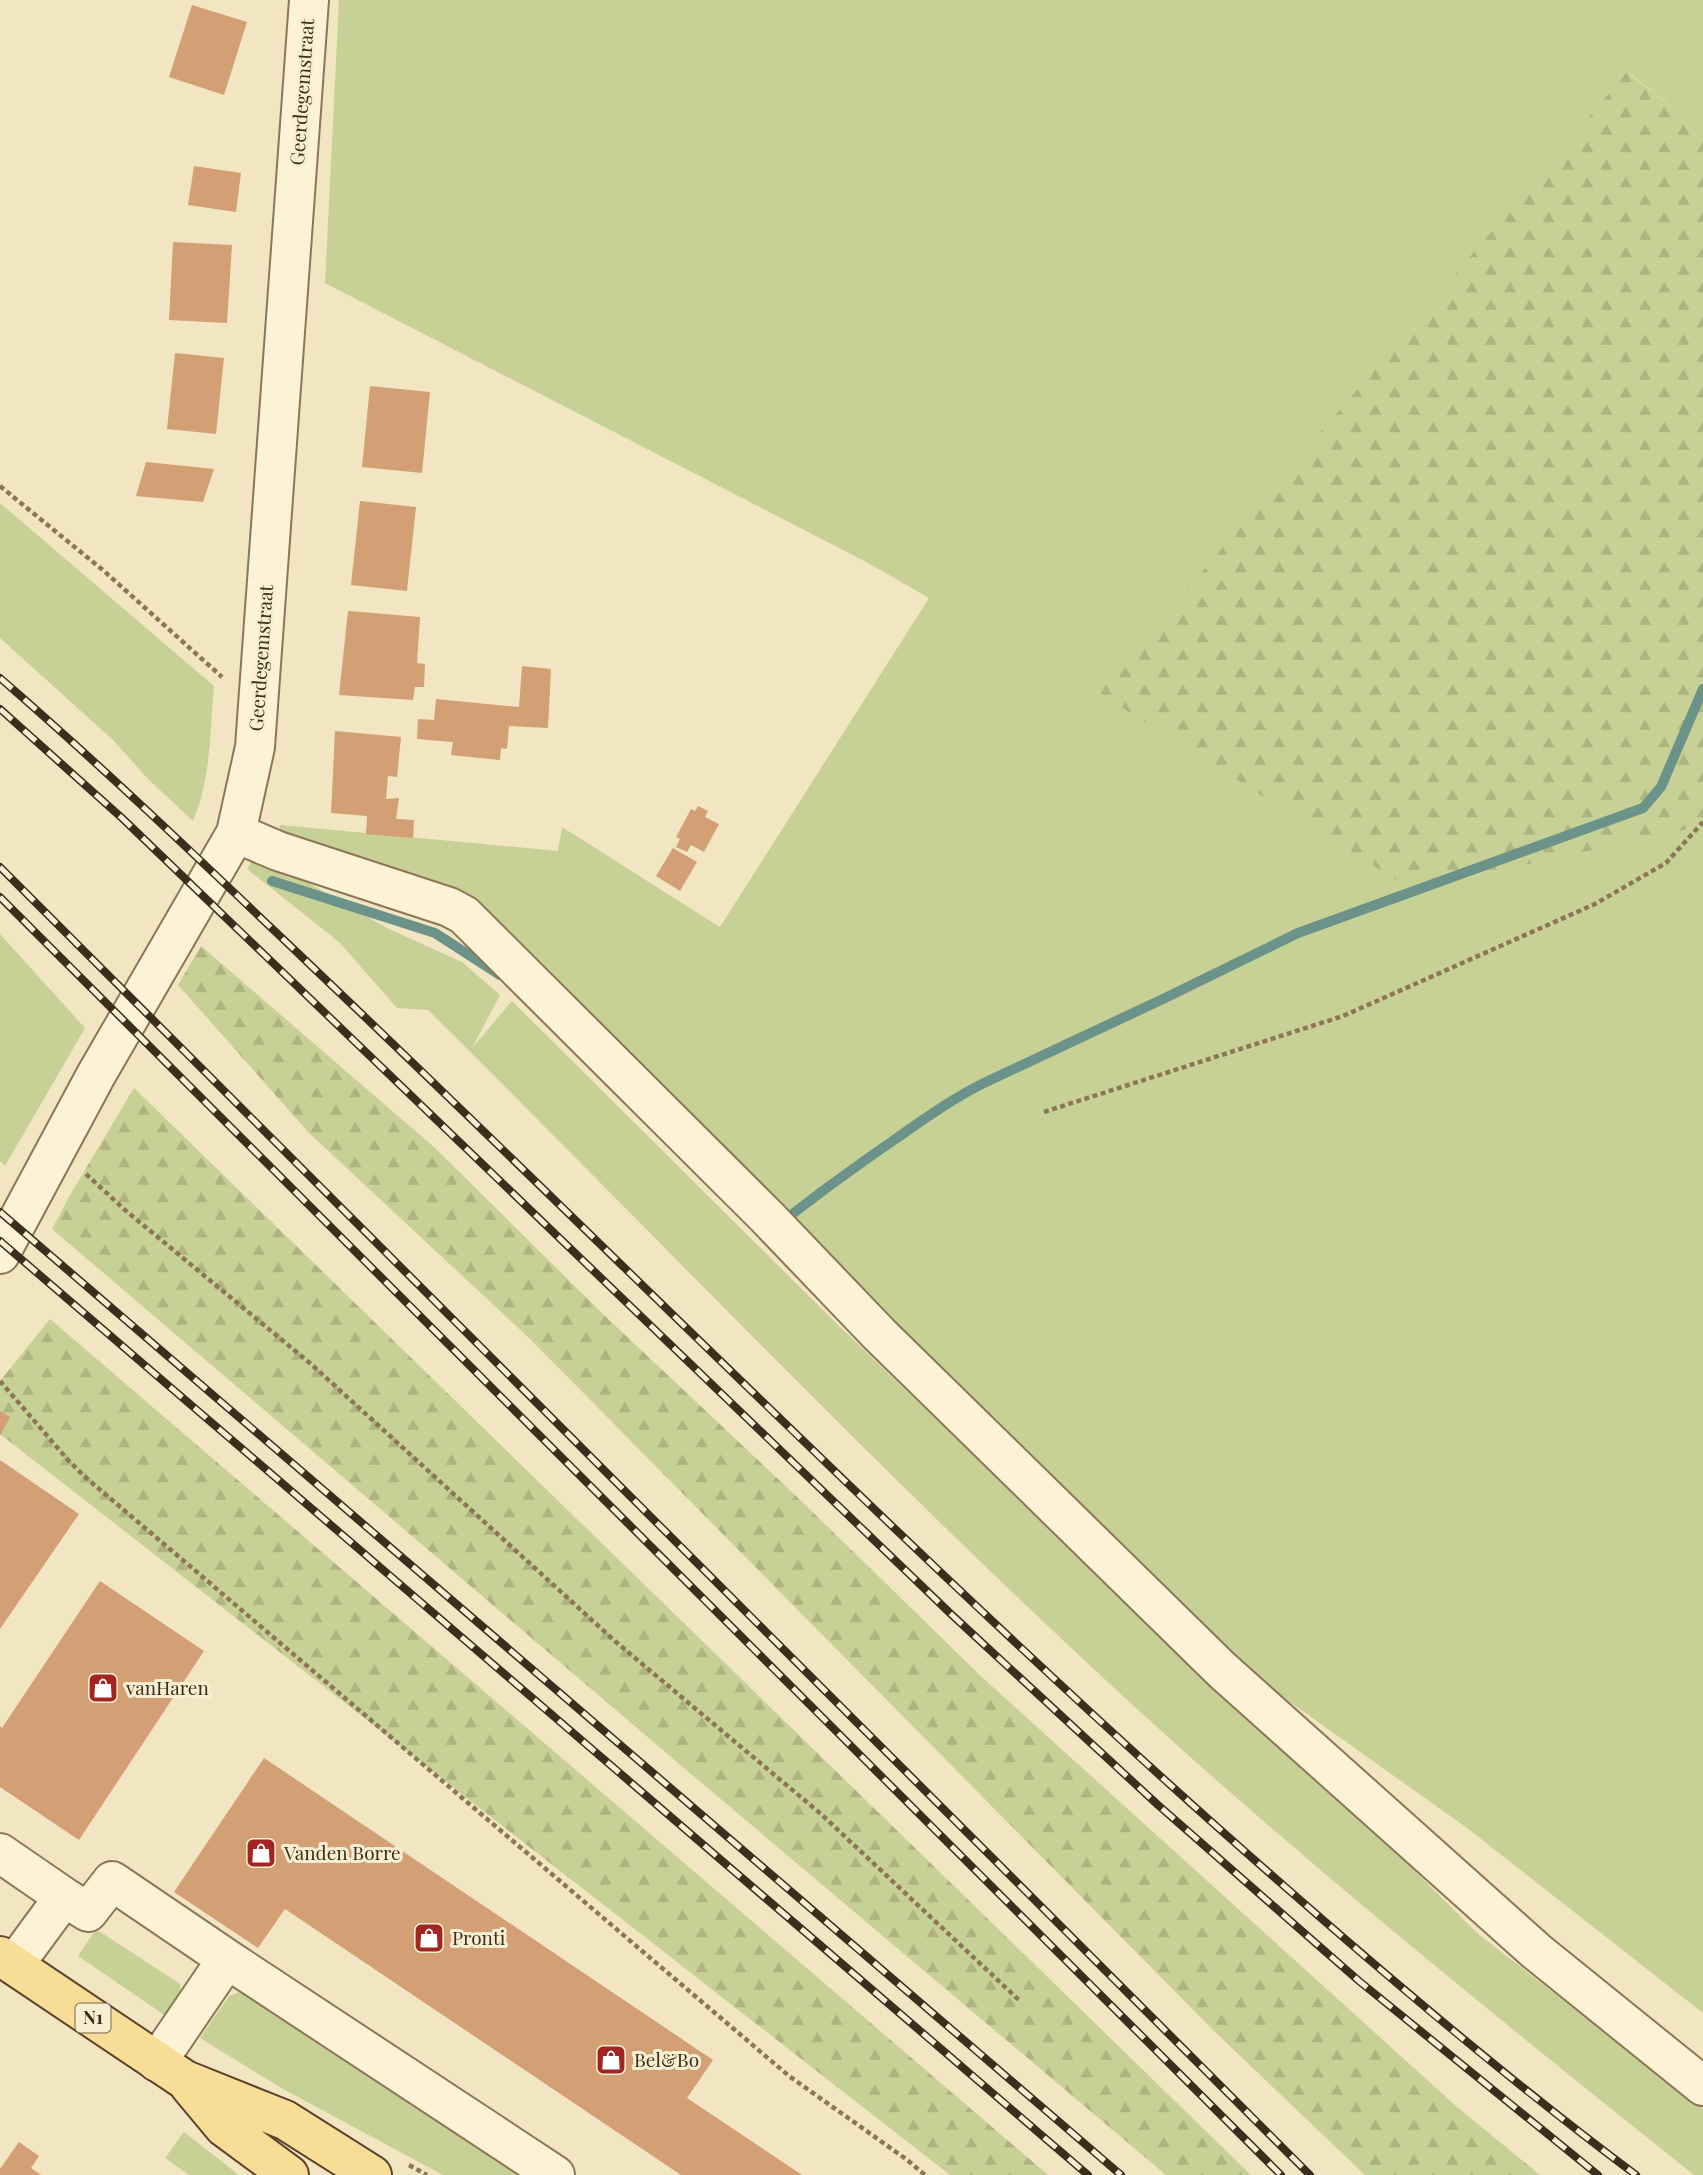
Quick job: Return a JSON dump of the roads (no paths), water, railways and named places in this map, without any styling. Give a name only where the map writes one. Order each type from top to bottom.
[{"type":"main road","name":"N1","points":[[7,1960],[171,2071],[285,2120],[372,2175]]},
{"type":"main road","name":"N1","points":[[171,2071],[225,2127],[289,2175]]},
{"type":"street","name":"Geerdegemstraat","points":[[0,1254],[96,1075],[236,833],[255,747],[309,0]]},
{"type":"street","points":[[236,833],[278,851],[449,907],[464,915],[767,1217],[880,1335],[1203,1652],[1536,1951],[1703,2086]]},
{"type":"street","points":[[0,1853],[88,1912],[112,1881],[555,2175]]},
{"type":"street","points":[[7,1960],[64,1897]]},
{"type":"street","points":[[171,2071],[226,1959]]},
{"type":"waterway","points":[[780,1224],[916,1124],[986,1082],[1298,933],[1643,808],[1661,787],[1703,689]]},
{"type":"waterway","points":[[272,881],[435,933],[500,975]]},
{"type":"railway","points":[[0,678],[228,887],[910,1543],[1157,1773],[1413,1997],[1501,2070],[1636,2175]]},
{"type":"railway","points":[[0,709],[122,818],[952,1615],[1158,1805],[1359,1981],[1598,2175]]},
{"type":"railway","points":[[0,867],[1310,2175]]},
{"type":"railway","points":[[0,897],[1281,2175]]},
{"type":"railway","points":[[0,1212],[1121,2175]]},
{"type":"railway","points":[[0,1241],[1088,2175]]},
{"type":"place","name":"vanHaren","points":[[103,1688]]},
{"type":"place","name":"Vanden Borre","points":[[261,1853]]},
{"type":"place","name":"Pronti","points":[[429,1938]]},
{"type":"place","name":"Bel&Bo","points":[[611,2060]]}]
